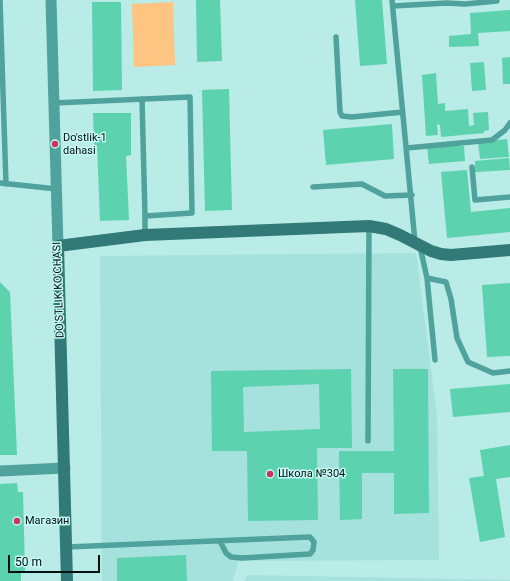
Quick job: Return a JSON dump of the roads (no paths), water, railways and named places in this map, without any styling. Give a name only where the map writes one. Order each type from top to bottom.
[{"type":"street","name":"DO'STLIK KO'CHASI","points":[[52,0],[67,581]]},
{"type":"street","points":[[58,246],[145,235],[369,226],[386,229],[434,252],[451,255],[510,250]]},
{"type":"street","points":[[0,471],[64,468]]},
{"type":"lane","points":[[0,0],[3,184],[57,189]]},
{"type":"lane","points":[[435,360],[427,278],[421,251],[415,242],[412,195],[393,3],[452,1],[465,4],[497,1]]},
{"type":"lane","points":[[336,37],[340,112],[342,116],[352,118],[403,112]]},
{"type":"lane","points":[[54,103],[190,97],[192,213],[145,216]]},
{"type":"lane","points":[[142,98],[145,235]]},
{"type":"lane","points":[[407,148],[492,140],[505,130],[510,123]]},
{"type":"lane","points":[[472,167],[475,200],[510,197]]},
{"type":"lane","points":[[313,187],[362,184],[384,196],[412,195]]},
{"type":"lane","points":[[368,441],[369,226]]},
{"type":"lane","points":[[427,278],[446,282],[451,299],[457,338],[468,362],[493,373],[510,371]]},
{"type":"lane","points":[[67,547],[310,537],[314,542],[313,550],[310,554],[242,558],[231,556],[226,553],[220,541]]},
{"type":"place","name":"Do'stlik-1 dahasi","points":[[55,144]]},
{"type":"place","name":"Школа №304","points":[[270,474]]},
{"type":"place","name":"Магазин","points":[[17,521]]}]
